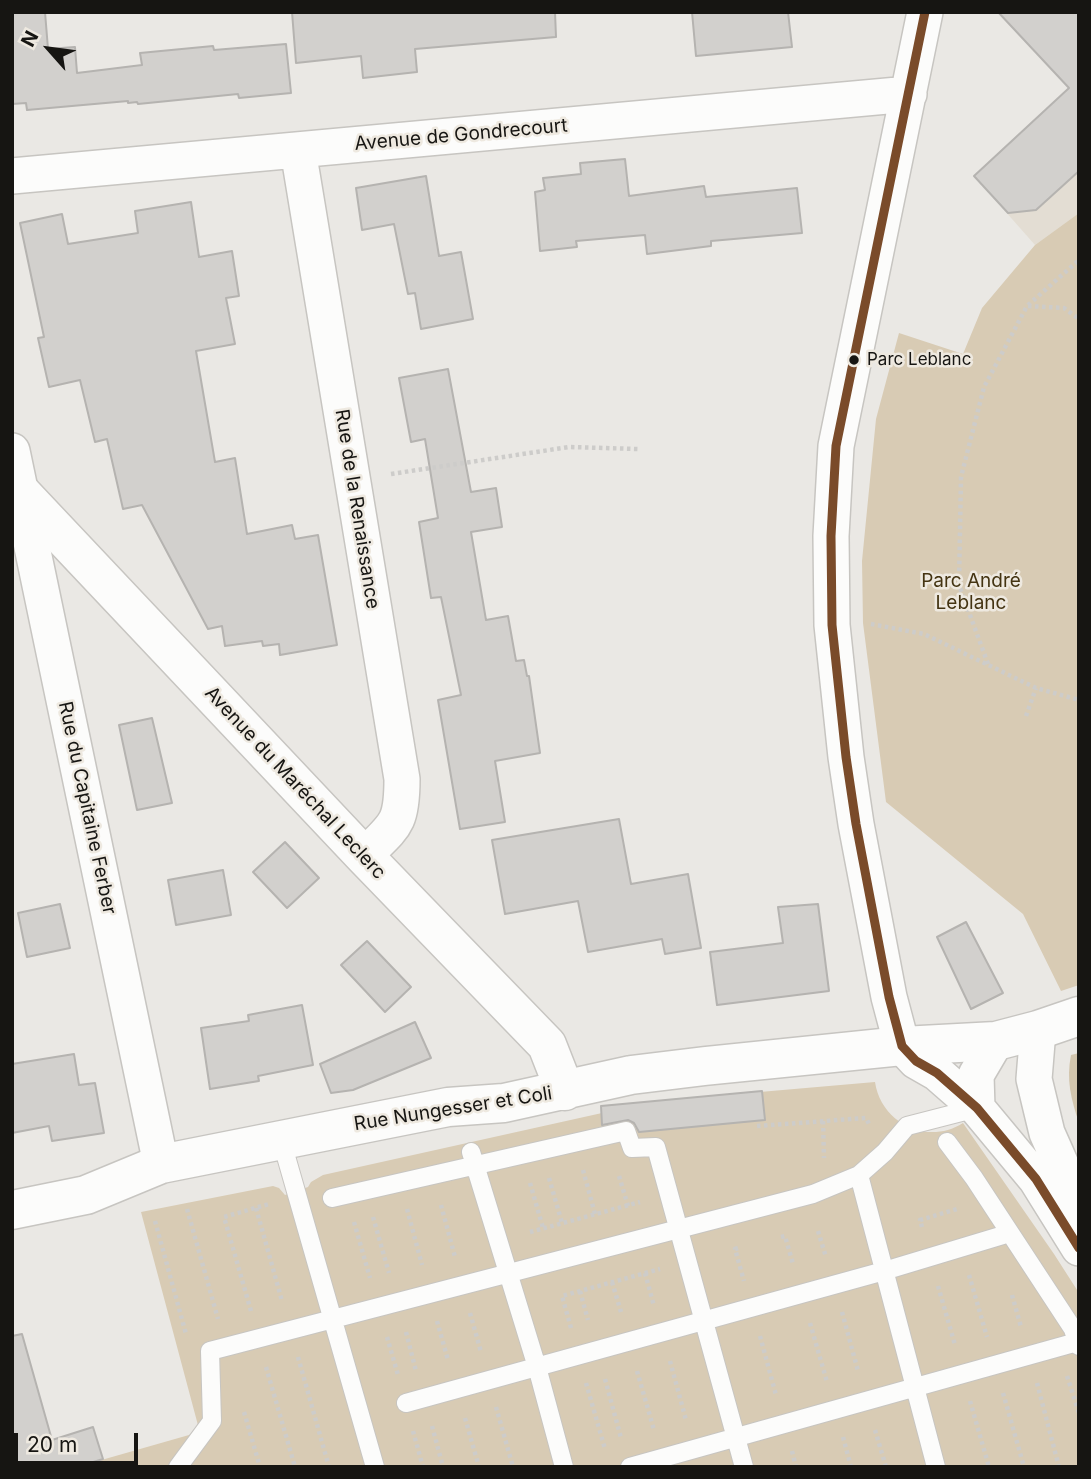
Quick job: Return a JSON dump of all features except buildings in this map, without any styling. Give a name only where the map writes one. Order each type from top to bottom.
[{"type":"street","points":[[925,12],[836,446],[831,536],[832,625],[846,757],[889,997],[902,1046],[916,1061],[937,1073],[976,1108],[1036,1179],[1079,1248]]},
{"type":"street","name":"Avenue de Gondrecourt","points":[[12,176],[909,94]]},
{"type":"street","name":"Rue de la Renaissance","points":[[298,150],[402,779],[402,804],[396,824],[364,856]]},
{"type":"street","name":"Rue du Capitaine Ferber","points":[[12,451],[17,487],[161,1164]]},
{"type":"street","name":"Avenue du Maréchal Leclerc","points":[[17,487],[364,856],[547,1045],[565,1091]]},
{"type":"street","name":"Rue Nungesser et Coli","points":[[12,1210],[86,1195],[161,1164],[448,1107],[504,1103],[631,1076],[705,1066],[902,1046],[996,1041],[1079,1016]]},
{"type":"street","points":[[1038,1030],[1034,1079],[1046,1133],[1079,1205]]},
{"type":"street","points":[[976,1108],[976,1074],[996,1041]]},
{"type":"lane","points":[[178,1467],[212,1421],[210,1351],[813,1194],[859,1175],[885,1152],[906,1126],[976,1108]]},
{"type":"lane","points":[[332,1198],[432,1173],[474,1159],[523,1155],[626,1131],[632,1148],[656,1147],[744,1467]]},
{"type":"lane","points":[[281,1139],[375,1467]]},
{"type":"lane","points":[[630,1467],[1078,1344],[1073,1329],[974,1178],[947,1142]]},
{"type":"lane","points":[[474,1159],[537,1367],[564,1467]]},
{"type":"lane","points":[[859,1175],[936,1467]]},
{"type":"lane","points":[[405,1403],[884,1271],[1010,1233]]},
{"type":"path","points":[[988,664],[959,585],[961,477],[984,387],[1027,306],[1079,260]]},
{"type":"path","points":[[1027,306],[1064,307],[1079,319]]},
{"type":"path","points":[[352,480],[569,447],[638,449]]},
{"type":"path","points":[[832,625],[877,624],[924,635],[1036,688],[1079,700]]},
{"type":"path","points":[[1026,716],[1036,688]]},
{"type":"path","points":[[757,1126],[866,1118],[885,1152]]},
{"type":"path","points":[[575,1143],[595,1214]]},
{"type":"path","points":[[541,1150],[562,1223]]},
{"type":"path","points":[[523,1155],[543,1228]]},
{"type":"path","points":[[432,1173],[513,1467]]},
{"type":"path","points":[[530,1232],[642,1202]]},
{"type":"path","points":[[968,1206],[920,1220],[989,1467]]},
{"type":"path","points":[[155,1221],[190,1348],[210,1351]]},
{"type":"path","points":[[818,1231],[886,1467]]},
{"type":"path","points":[[772,1239],[785,1236],[851,1467]]},
{"type":"path","points":[[747,1245],[735,1249],[796,1467]]},
{"type":"path","points":[[645,1273],[694,1449]]},
{"type":"path","points":[[612,1282],[662,1458]]},
{"type":"shaded area","points":[[1079,79],[1079,213],[1035,245],[974,176]]},
{"type":"shaded area","points":[[1079,1053],[1079,1123],[1069,1073],[1071,1055]]},
{"type":"green space","name":"Parc André Leblanc","points":[[1079,213],[1079,985],[1061,991],[1023,914],[886,802],[863,623],[862,561],[876,419],[899,333],[963,354],[982,308],[1035,245]]},
{"type":"green space","points":[[875,1082],[886,1109],[908,1126],[935,1132],[949,1130],[963,1123],[1079,1293],[1079,1467],[77,1467],[189,1435],[199,1429],[141,1212],[273,1186],[285,1195],[308,1187],[323,1175],[656,1101]]},
{"type":"transit line","points":[[925,12],[836,446],[831,536],[832,625],[846,757],[889,997],[902,1046],[916,1061],[937,1073],[977,1108],[1036,1179],[1079,1248]]},
{"type":"place","name":"Parc Leblanc","points":[[854,360]]}]
